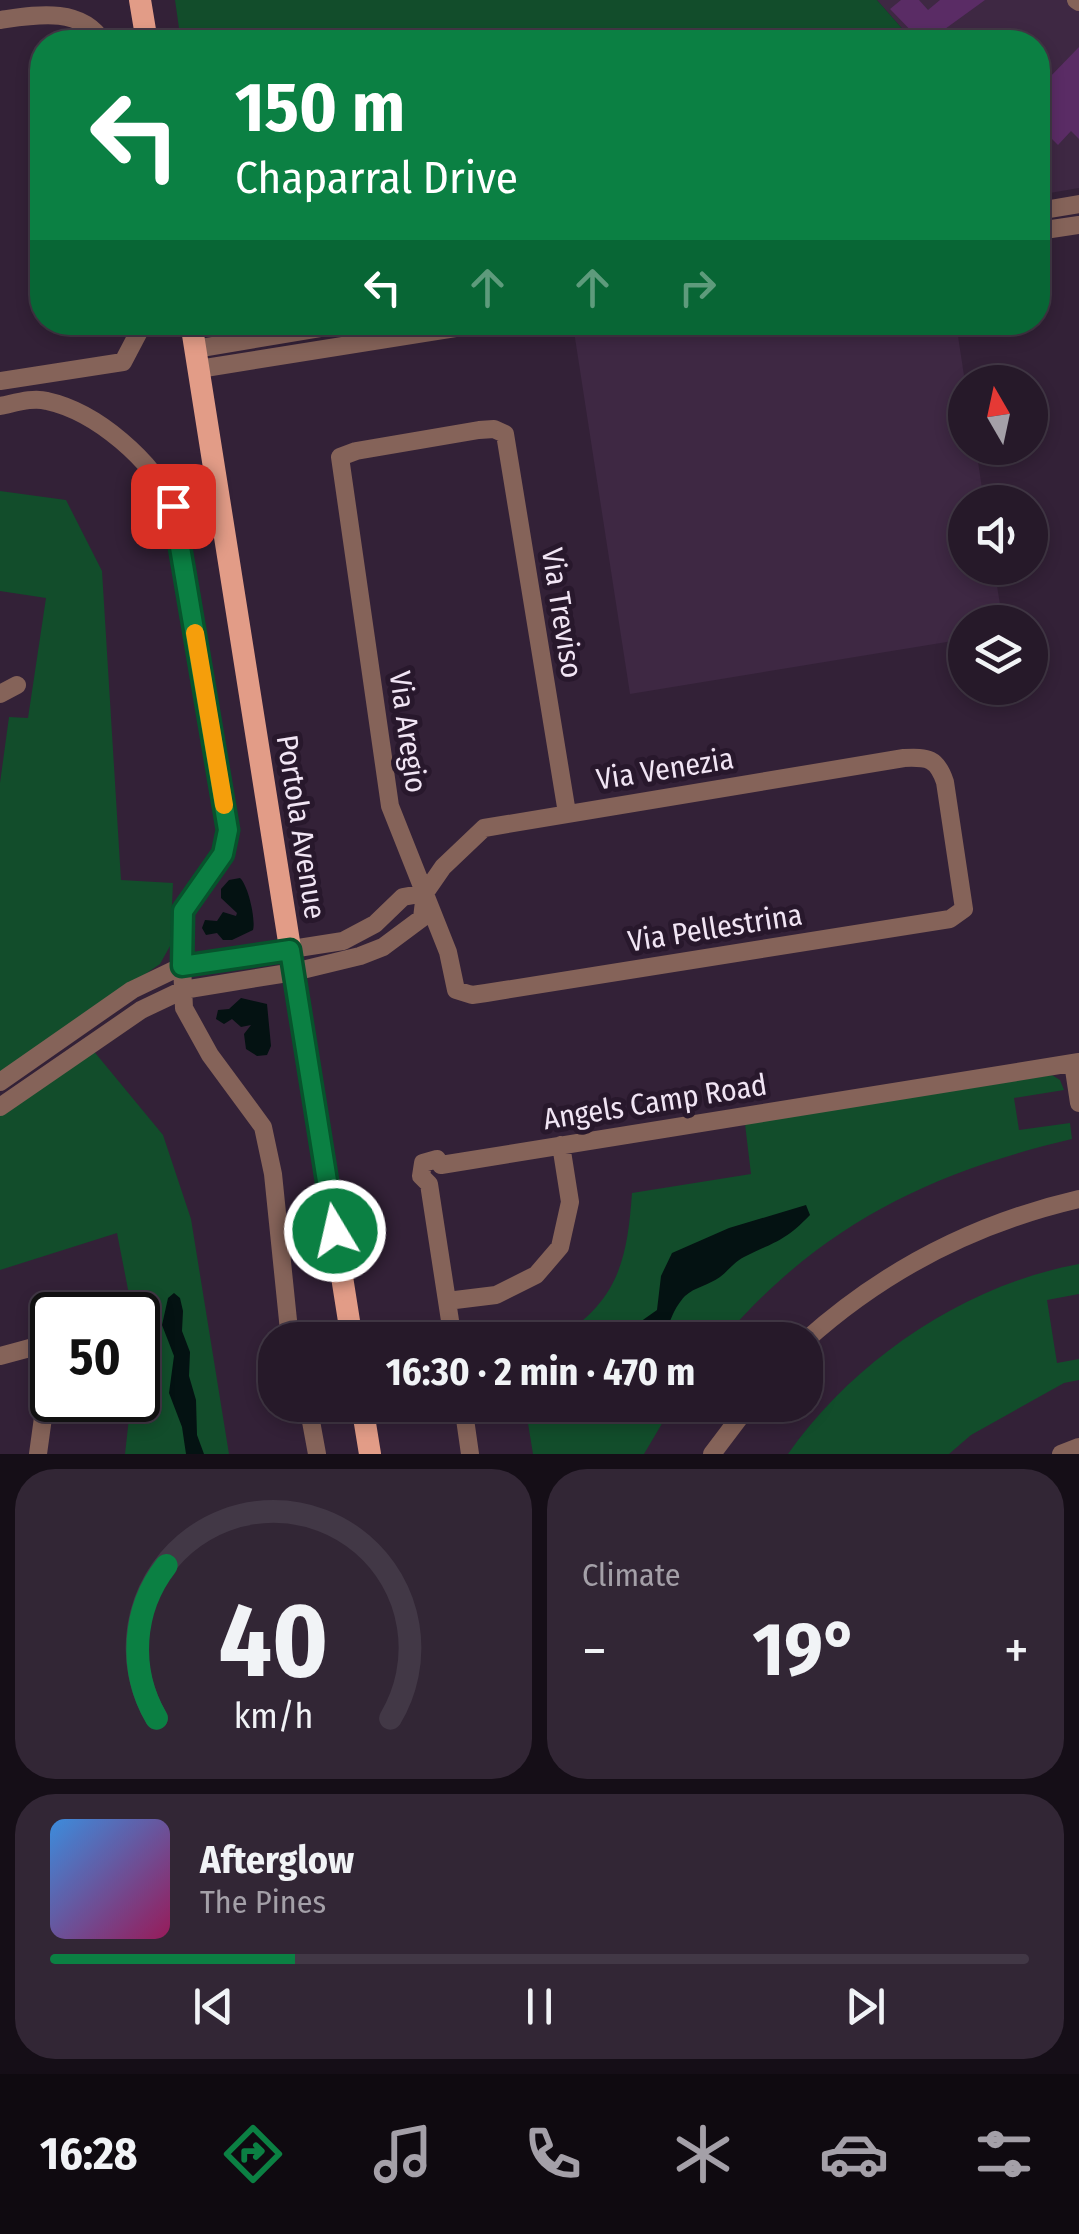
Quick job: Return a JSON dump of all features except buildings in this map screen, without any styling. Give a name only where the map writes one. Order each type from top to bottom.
[{"type":"main road","points":[[140,0],[145,30]]},
{"type":"main road","name":"Portola Avenue","points":[[193,335],[349,1322]]},
{"type":"main road","points":[[365,1422],[370,1454]]},
{"type":"street","points":[[0,20],[45,14],[66,16],[91,30]]},
{"type":"street","points":[[1050,209],[1079,204]]},
{"type":"street","points":[[1050,230],[1079,225]]},
{"type":"street","points":[[0,380],[123,362],[137,335]]},
{"type":"street","points":[[197,359],[300,335]]},
{"type":"street","points":[[197,359],[389,335]]},
{"type":"street","points":[[0,406],[43,399],[95,422],[164,486],[173,506],[228,830],[223,854],[183,911],[184,1008],[190,1024],[263,1126],[273,1174],[288,1322]]},
{"type":"street","name":"Via Aregio","points":[[472,996],[456,990],[448,952],[390,806],[340,457],[388,445],[494,429]]},
{"type":"street","name":"Via Treviso","points":[[494,429],[505,434],[509,446],[566,813]]},
{"type":"street","points":[[0,694],[17,685]]},
{"type":"street","name":"Via Venezia","points":[[292,961],[360,956],[383,947],[422,918],[426,893],[443,867],[484,828],[904,758],[928,757],[939,766],[945,782],[964,909]]},
{"type":"street","name":"Via Venezia","points":[[292,961],[362,933],[404,897],[426,893]]},
{"type":"street","name":"Via Pellestrina","points":[[472,996],[950,919],[964,909]]},
{"type":"street","points":[[0,1082],[132,990],[182,966],[292,961]]},
{"type":"street","points":[[0,1107],[141,1010],[183,990],[292,961]]},
{"type":"street","points":[[1076,1062],[1079,1102]]},
{"type":"street","name":"Angels Camp Road","points":[[450,1322],[430,1184],[421,1176],[423,1163],[436,1159],[442,1165],[1076,1062]]},
{"type":"street","points":[[447,1301],[496,1295],[536,1275],[560,1246],[570,1202],[561,1146]]},
{"type":"street","points":[[823,1327],[877,1283],[931,1252],[1019,1215],[1079,1200]]},
{"type":"street","points":[[0,1356],[30,1348]]},
{"type":"street","points":[[38,1454],[42,1422]]},
{"type":"street","points":[[311,1422],[317,1454]]},
{"type":"street","points":[[465,1422],[470,1454]]},
{"type":"street","points":[[712,1454],[737,1422]]},
{"type":"street","points":[[1061,1454],[1079,1446]]},
{"type":"shaded area","points":[[877,0],[1079,0],[1079,188],[1050,193],[1050,30],[903,30]]},
{"type":"shaded area","points":[[575,335],[958,335],[962,365],[948,365],[948,465],[979,465],[981,485],[948,485],[948,585],[997,585],[1000,605],[948,605],[948,642],[630,694]]},
{"type":"shaded area","points":[[240,878],[251,902],[253,930],[232,940],[223,940],[217,933],[206,935],[202,928],[205,920],[217,921],[223,912],[236,916],[221,898],[221,889],[229,880]]},
{"type":"shaded area","points":[[241,998],[267,1004],[271,1046],[267,1055],[257,1056],[246,1049],[244,1034],[251,1025],[241,1027],[232,1019],[224,1024],[216,1019],[218,1010],[229,1009]]},
{"type":"shaded area","points":[[806,1205],[810,1215],[793,1231],[740,1259],[720,1277],[685,1296],[670,1322],[640,1322],[657,1310],[661,1276],[672,1253],[729,1228]]},
{"type":"shaded area","points":[[174,1293],[180,1298],[183,1311],[182,1331],[190,1352],[189,1376],[196,1400],[197,1435],[204,1454],[186,1454],[182,1427],[169,1393],[174,1356],[162,1325],[168,1298]]},
{"type":"green space","points":[[175,0],[877,0],[903,30],[179,30]]},
{"type":"green space","points":[[0,491],[66,500],[102,571],[121,880],[173,883],[170,946],[160,964],[0,1074],[0,783],[9,717],[28,718],[46,598],[0,591]]},
{"type":"green space","points":[[92,1049],[163,1135],[191,1219],[229,1454],[125,1454],[129,1422],[160,1422],[160,1292],[129,1292],[117,1233],[0,1270],[0,1114]]},
{"type":"green space","points":[[1052,1075],[1060,1080],[1064,1090],[1014,1098],[1019,1130],[1070,1123],[1072,1139],[970,1169],[879,1210],[797,1265],[739,1322],[580,1322],[606,1295],[615,1278],[627,1240],[632,1193],[751,1174],[745,1124]]},
{"type":"green space","points":[[1079,1264],[1079,1294],[1047,1300],[1057,1363],[1079,1359],[1079,1380],[1064,1383],[971,1435],[949,1454],[788,1454],[813,1422],[823,1422],[823,1411],[846,1387],[916,1331],[954,1308],[1037,1274]]},
{"type":"green space","points":[[528,1422],[663,1422],[644,1454],[533,1454]]},
{"type":"slow traffic","points":[[195,633],[224,805]]},
{"type":"route","points":[[173,506],[228,830],[223,854],[183,911],[182,966],[290,950],[335,1231]]}]
